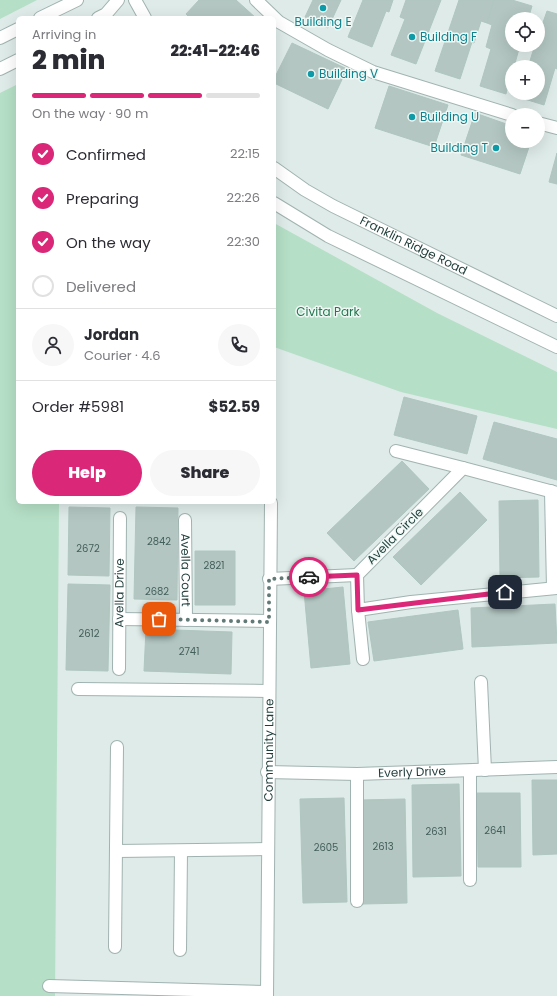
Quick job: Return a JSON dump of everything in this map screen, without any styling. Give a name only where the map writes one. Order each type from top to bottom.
[{"type":"street","points":[[44,16],[77,0]]},
{"type":"street","points":[[105,16],[118,0]]},
{"type":"street","points":[[135,0],[144,16]]},
{"type":"street","points":[[256,0],[273,16]]},
{"type":"street","points":[[276,19],[328,50],[373,72],[505,113]]},
{"type":"street","points":[[0,38],[16,30]]},
{"type":"street","points":[[0,69],[16,61]]},
{"type":"street","points":[[545,125],[557,128]]},
{"type":"street","name":"Franklin Ridge Road","points":[[276,169],[305,190],[333,206],[557,316]]},
{"type":"street","points":[[276,204],[328,236],[557,347]]},
{"type":"street","points":[[358,610],[411,602],[555,588],[554,492],[396,451]]},
{"type":"street","name":"Avella Circle","points":[[363,659],[358,610],[357,575],[463,468]]},
{"type":"street","name":"Community Lane","points":[[267,994],[270,504]]},
{"type":"street","name":"Avella Drive","points":[[119,669],[120,518]]},
{"type":"street","name":"Avella Court","points":[[185,520],[186,620]]},
{"type":"street","points":[[269,579],[357,575]]},
{"type":"street","points":[[120,619],[269,622]]},
{"type":"street","points":[[481,682],[485,770]]},
{"type":"street","points":[[78,689],[268,691]]},
{"type":"street","points":[[115,947],[117,747]]},
{"type":"street","name":"Everly Drive","points":[[268,772],[356,774],[557,767]]},
{"type":"street","points":[[470,771],[470,880]]},
{"type":"street","points":[[356,774],[357,901]]},
{"type":"street","points":[[117,851],[268,849]]},
{"type":"street","points":[[180,950],[181,851]]},
{"type":"street","points":[[49,986],[267,994]]},
{"type":"green space","points":[[0,0],[37,0],[0,19]]},
{"type":"green space","points":[[16,85],[16,504],[59,504],[55,996],[0,996],[0,93]]},
{"type":"green space","name":"Civita Park","points":[[276,224],[437,313],[557,372],[557,429],[401,392],[276,348]]},
{"type":"building","points":[[199,0],[236,0],[254,16],[188,16],[186,14]]},
{"type":"building","name":"Building E","points":[[313,0],[341,0],[328,28],[305,17]]},
{"type":"building","points":[[363,0],[393,0],[389,12],[386,11],[372,47],[348,37]]},
{"type":"building","name":"Building F","points":[[406,0],[441,0],[416,64],[391,55],[405,19],[400,17]]},
{"type":"building","points":[[459,0],[494,0],[487,23],[481,21],[474,43],[472,42],[460,79],[435,71]]},
{"type":"building","points":[[494,0],[512,0],[532,6],[530,12],[505,12],[505,52],[518,52],[516,60],[505,60],[505,94],[480,86],[491,49],[486,47],[492,25],[487,23]]},
{"type":"building","points":[[547,11],[557,14],[557,69],[555,68],[544,105],[528,100],[545,100],[545,60],[530,60],[533,52],[545,52],[545,17]]},
{"type":"building","name":"Building V","points":[[292,43],[347,69],[328,109],[276,84],[276,75]]},
{"type":"building","name":"Building U","points":[[389,86],[448,105],[434,147],[375,128]]},
{"type":"building","name":"Building T","points":[[475,113],[505,124],[505,148],[529,148],[520,174],[461,155]]},
{"type":"building","points":[[557,153],[557,184],[549,182]]},
{"type":"building","points":[[404,397],[477,416],[467,454],[394,435]]},
{"type":"building","points":[[494,422],[557,439],[557,480],[483,459]]},
{"type":"building","points":[[402,461],[429,489],[354,561],[327,533]]},
{"type":"building","points":[[460,492],[487,520],[421,585],[393,557]]},
{"type":"building","points":[[538,500],[539,577],[500,578],[499,501]]},
{"type":"building","points":[[69,507],[110,508],[109,576],[68,575]]},
{"type":"building","points":[[136,507],[178,508],[177,600],[134,599]]},
{"type":"building","points":[[195,551],[235,551],[235,605],[195,605]]},
{"type":"building","points":[[68,584],[110,585],[108,671],[66,670]]},
{"type":"building","points":[[343,587],[350,664],[311,668],[304,591]]},
{"type":"building","points":[[555,604],[557,643],[472,647],[471,608]]},
{"type":"building","points":[[458,610],[463,649],[374,661],[368,622]]},
{"type":"building","points":[[146,629],[232,632],[231,674],[144,671]]},
{"type":"building","points":[[532,780],[557,780],[557,854],[533,855]]},
{"type":"building","points":[[459,784],[461,876],[413,877],[412,785]]},
{"type":"building","points":[[477,793],[520,793],[521,867],[478,867]]},
{"type":"building","points":[[344,798],[347,902],[303,903],[300,799]]},
{"type":"building","points":[[405,799],[407,903],[363,904],[360,800]]},
{"type":"way so far","points":[[159,619],[269,622],[269,579],[309,577]]},
{"type":"place","name":"Building E","points":[[323,8]]},
{"type":"place","name":"Building F","points":[[412,37]]},
{"type":"place","name":"Building V","points":[[311,74]]},
{"type":"place","name":"Building U","points":[[412,117]]},
{"type":"place","name":"Building T","points":[[496,148]]},
{"type":"route","points":[[309,577],[357,575],[358,610],[411,602],[505,592]]}]
